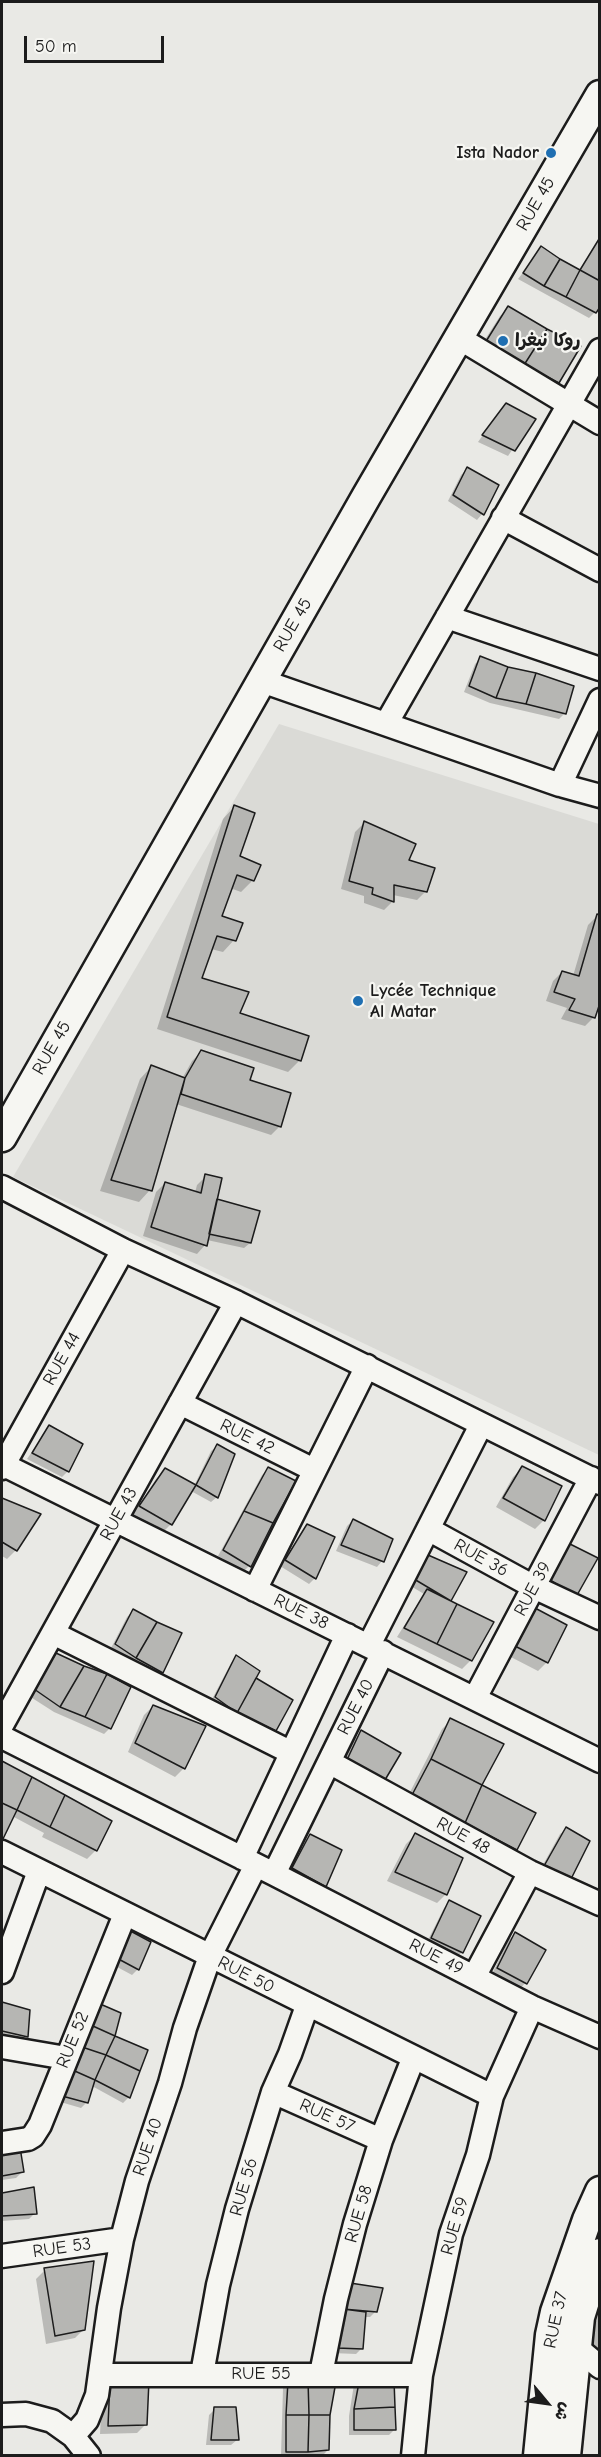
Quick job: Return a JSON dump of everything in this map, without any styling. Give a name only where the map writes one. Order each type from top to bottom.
[{"type":"street","name":"RUE 45","points":[[2,1137],[459,338],[595,111]]},
{"type":"street","points":[[459,338],[600,423]]},
{"type":"street","points":[[386,724],[600,350]]},
{"type":"street","points":[[503,518],[600,570]]},
{"type":"street","points":[[447,617],[600,669]]},
{"type":"street","points":[[262,681],[560,785],[600,796]]},
{"type":"street","points":[[560,785],[600,700]]},
{"type":"street","points":[[2,1187],[123,1250],[368,1366],[595,1481]]},
{"type":"street","name":"RUE 44","points":[[2,1466],[123,1250]]},
{"type":"street","name":"RUE 43","points":[[2,1725],[236,1302]]},
{"type":"street","points":[[255,1590],[368,1366]]},
{"type":"street","name":"RUE 42","points":[[180,1403],[314,1470]]},
{"type":"street","name":"RUE 40","points":[[74,2436],[92,2411],[122,2239],[137,2181],[210,1956],[257,1866],[328,1762],[428,1529],[481,1425]]},
{"type":"street","name":"RUE 38","points":[[2,1466],[376,1648],[600,1761]]},
{"type":"street","name":"RUE 39","points":[[475,1698],[534,1587],[595,1481]]},
{"type":"street","name":"RUE 36","points":[[428,1529],[534,1587],[600,1618]]},
{"type":"street","points":[[53,1633],[290,1752]]},
{"type":"street","name":"RUE 40","points":[[257,1866],[290,1752],[347,1635]]},
{"type":"street","name":"RUE 49","points":[[2,1737],[532,2007],[600,2037]]},
{"type":"street","name":"RUE 48","points":[[328,1762],[530,1872],[600,1904]]},
{"type":"street","name":"RUE 50","points":[[2,1852],[413,2059],[492,2096]]},
{"type":"street","points":[[2,1972],[39,1870]]},
{"type":"street","points":[[474,1977],[530,1872]]},
{"type":"street","name":"RUE 52","points":[[2,2143],[28,2139],[37,2131],[125,1914]]},
{"type":"street","name":"RUE 56","points":[[202,2374],[218,2285],[237,2209],[273,2092],[307,2006]]},
{"type":"street","name":"RUE 59","points":[[413,2456],[421,2375],[451,2234],[478,2155],[492,2096],[532,2007]]},
{"type":"street","points":[[2,2047],[66,2058]]},
{"type":"street","name":"RUE 58","points":[[321,2374],[345,2261],[381,2140],[413,2059]]},
{"type":"street","name":"RUE 57","points":[[273,2092],[381,2140]]},
{"type":"street","name":"RUE 37","points":[[538,2456],[550,2334],[569,2268],[600,2191]]},
{"type":"street","name":"RUE 53","points":[[2,2256],[122,2239]]},
{"type":"street","name":"RUE 37","points":[[566,2456],[580,2317],[600,2253]]},
{"type":"street","points":[[550,2334],[576,2347],[600,2367]]},
{"type":"street","name":"RUE 55","points":[[100,2375],[421,2375]]},
{"type":"street","points":[[2,2415],[26,2414],[51,2421],[74,2436],[88,2456]]},
{"type":"shaded area","name":"Lycée Technique Al Matar","points":[[279,724],[599,824],[599,1455],[13,1177]]},
{"type":"building","points":[[600,239],[600,281],[580,270]]},
{"type":"building","points":[[541,246],[560,259],[544,286],[523,273]]},
{"type":"building","points":[[560,259],[580,270],[566,297],[544,286]]},
{"type":"building","points":[[580,270],[600,281],[600,307],[596,313],[566,297]]},
{"type":"building","points":[[508,306],[547,329],[524,365],[485,343]]},
{"type":"building","points":[[547,329],[581,346],[559,383],[524,365]]},
{"type":"building","points":[[506,403],[536,419],[515,451],[482,435]]},
{"type":"building","points":[[467,467],[499,485],[484,515],[453,495]]},
{"type":"building","points":[[480,656],[508,667],[496,698],[469,686]]},
{"type":"building","points":[[508,667],[536,673],[526,704],[496,698]]},
{"type":"building","points":[[536,673],[574,686],[566,714],[526,704]]},
{"type":"building","points":[[234,805],[255,813],[240,856],[261,865],[254,881],[237,875],[222,916],[243,923],[236,941],[217,936],[202,978],[249,992],[240,1013],[309,1036],[301,1061],[167,1017]]},
{"type":"building","points":[[364,821],[416,844],[409,860],[435,868],[427,892],[394,885],[394,902],[372,894],[373,888],[349,881]]},
{"type":"building","points":[[597,914],[600,915],[600,1003],[595,1018],[569,1010],[575,999],[554,992],[562,971],[579,976]]},
{"type":"building","points":[[201,1050],[254,1068],[250,1080],[291,1093],[281,1127],[181,1094],[185,1078]]},
{"type":"building","points":[[151,1065],[185,1078],[152,1191],[111,1180]]},
{"type":"building","points":[[205,1174],[222,1178],[207,1246],[151,1227],[165,1182],[201,1193]]},
{"type":"building","points":[[217,1199],[260,1211],[251,1243],[209,1234]]},
{"type":"building","points":[[49,1425],[83,1444],[69,1472],[32,1453]]},
{"type":"building","points":[[217,1444],[235,1454],[218,1498],[196,1485]]},
{"type":"building","points":[[522,1466],[562,1486],[545,1521],[503,1498]]},
{"type":"building","points":[[268,1467],[296,1481],[273,1523],[244,1511]]},
{"type":"building","points":[[165,1468],[196,1485],[172,1525],[139,1506]]},
{"type":"building","points":[[2,1498],[41,1514],[17,1551],[2,1542]]},
{"type":"building","points":[[244,1511],[273,1523],[251,1567],[223,1550]]},
{"type":"building","points":[[353,1519],[393,1539],[384,1562],[341,1545]]},
{"type":"building","points":[[307,1524],[335,1537],[316,1579],[285,1560]]},
{"type":"building","points":[[566,1542],[598,1558],[576,1597],[547,1578]]},
{"type":"building","points":[[428,1555],[467,1572],[451,1601],[414,1579]]},
{"type":"building","points":[[427,1589],[457,1604],[437,1644],[404,1628]]},
{"type":"building","points":[[457,1604],[494,1622],[472,1661],[437,1644]]},
{"type":"building","points":[[535,1608],[567,1625],[548,1663],[513,1645]]},
{"type":"building","points":[[133,1609],[157,1622],[136,1658],[115,1644]]},
{"type":"building","points":[[157,1622],[182,1633],[163,1673],[136,1658]]},
{"type":"building","points":[[56,1653],[84,1666],[60,1707],[34,1689]]},
{"type":"building","points":[[236,1655],[260,1671],[237,1713],[215,1697]]},
{"type":"building","points":[[84,1666],[107,1674],[85,1717],[60,1707]]},
{"type":"building","points":[[107,1674],[131,1687],[111,1729],[85,1717]]},
{"type":"building","points":[[256,1678],[293,1700],[276,1731],[237,1713]]},
{"type":"building","points":[[153,1705],[206,1726],[185,1769],[135,1743]]},
{"type":"building","points":[[450,1718],[504,1744],[482,1785],[431,1759]]},
{"type":"building","points":[[361,1730],[401,1753],[382,1785],[345,1764]]},
{"type":"building","points":[[431,1759],[482,1785],[465,1823],[412,1795]]},
{"type":"building","points":[[2,1761],[32,1777],[17,1810],[2,1803]]},
{"type":"building","points":[[32,1777],[65,1795],[50,1827],[17,1810]]},
{"type":"building","points":[[482,1785],[536,1813],[517,1850],[465,1823]]},
{"type":"building","points":[[65,1795],[112,1821],[97,1851],[50,1827]]},
{"type":"building","points":[[2,1803],[17,1810],[2,1841]]},
{"type":"building","points":[[566,1827],[590,1841],[571,1879],[544,1866]]},
{"type":"building","points":[[415,1833],[463,1858],[447,1895],[395,1872]]},
{"type":"building","points":[[310,1834],[342,1850],[326,1887],[292,1868]]},
{"type":"building","points":[[449,1900],[481,1916],[463,1953],[431,1938]]},
{"type":"building","points":[[123,1927],[151,1942],[139,1970],[111,1955]]},
{"type":"building","points":[[515,1932],[546,1950],[527,1984],[497,1968]]},
{"type":"building","points":[[91,2000],[121,2013],[115,2036],[84,2022]]},
{"type":"building","points":[[2,2002],[30,2010],[28,2037],[2,2031]]},
{"type":"building","points":[[84,2022],[115,2036],[106,2055],[76,2045]]},
{"type":"building","points":[[115,2036],[148,2050],[140,2071],[106,2055]]},
{"type":"building","points":[[76,2045],[106,2055],[95,2080],[68,2068]]},
{"type":"building","points":[[106,2055],[140,2071],[130,2098],[95,2080]]},
{"type":"building","points":[[68,2068],[95,2080],[88,2103],[62,2096]]},
{"type":"building","points":[[19,2141],[24,2172],[2,2176],[2,2148]]},
{"type":"building","points":[[34,2187],[37,2214],[2,2216],[2,2193]]},
{"type":"building","points":[[94,2261],[85,2330],[55,2336],[44,2268]]},
{"type":"building","points":[[350,2283],[383,2288],[377,2312],[343,2309]]},
{"type":"building","points":[[343,2309],[366,2312],[363,2349],[337,2348]]},
{"type":"building","points":[[337,2376],[330,2415],[309,2415],[308,2380]]},
{"type":"building","points":[[360,2377],[394,2380],[395,2407],[354,2409]]},
{"type":"building","points":[[110,2380],[149,2380],[147,2425],[108,2426]]},
{"type":"building","points":[[308,2380],[309,2415],[286,2415],[288,2381]]},
{"type":"building","points":[[214,2407],[236,2407],[239,2440],[211,2440]]},
{"type":"building","points":[[395,2407],[396,2430],[354,2430],[354,2409]]},
{"type":"building","points":[[286,2415],[309,2415],[308,2452],[286,2452]]},
{"type":"building","points":[[309,2415],[330,2415],[329,2450],[308,2452]]},
{"type":"place","name":"Ista Nador","points":[[551,153]]},
{"type":"place","name":"روكا نيغرا","points":[[503,341]]},
{"type":"place","name":"Lycée Technique Al Matar","points":[[358,1001]]}]
